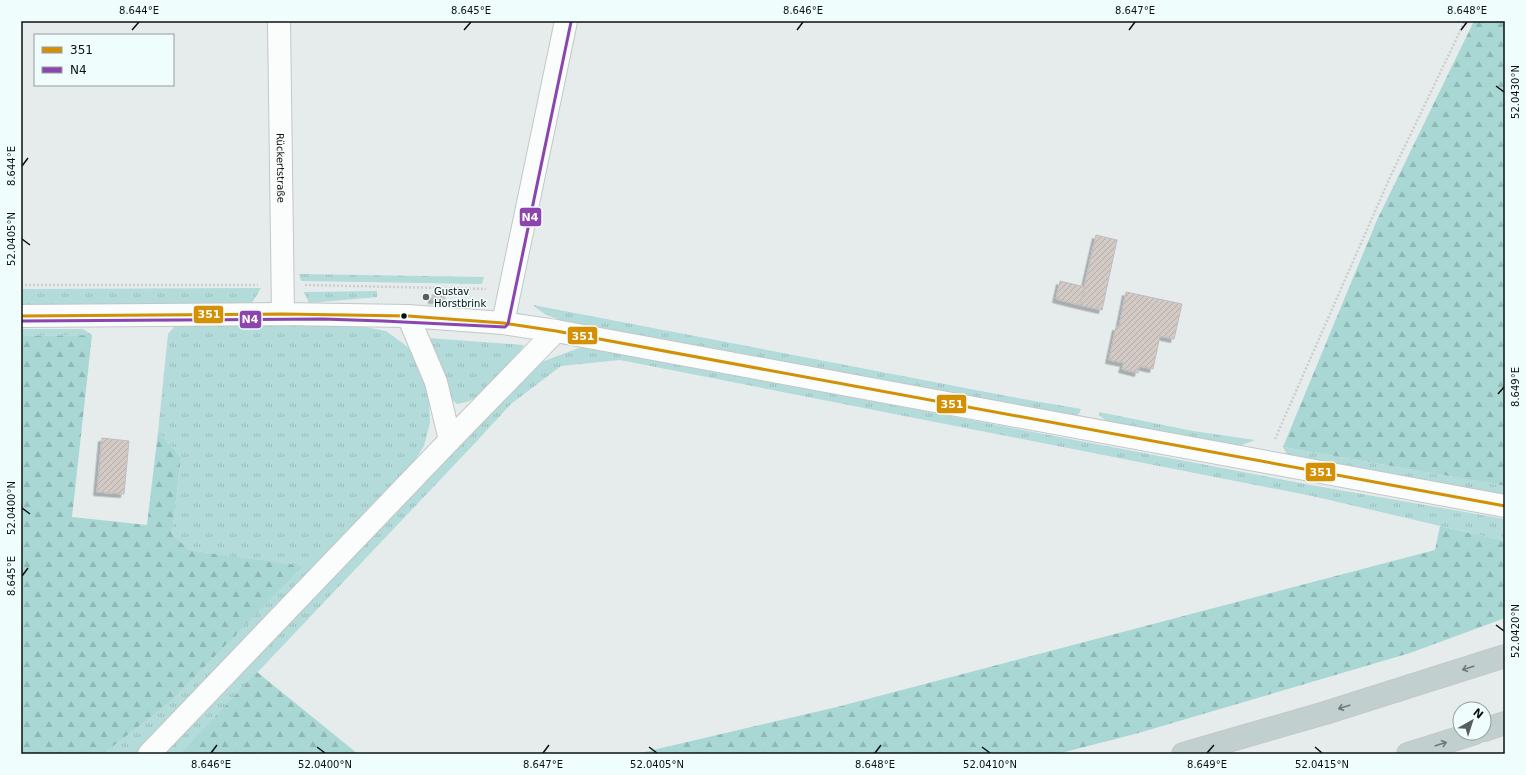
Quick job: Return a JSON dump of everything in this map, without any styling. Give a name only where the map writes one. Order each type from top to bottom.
[{"type":"highway","points":[[1183,754],[1325,713],[1505,656]]},
{"type":"highway","points":[[1492,727],[1505,723]]},
{"type":"highway","points":[[1408,754],[1452,740]]},
{"type":"street","name":"Rückertstraße","points":[[279,21],[283,314]]},
{"type":"street","points":[[503,324],[566,21]]},
{"type":"street","points":[[21,316],[283,314],[408,316],[503,324],[556,331],[1505,506]]},
{"type":"street","points":[[408,316],[436,382],[450,440]]},
{"type":"street","points":[[149,754],[556,331]]},
{"type":"path","points":[[1265,462],[1391,175],[1465,21]]},
{"type":"path","points":[[21,285],[283,284],[487,289]]},
{"type":"green space","points":[[1474,21],[1505,21],[1505,486],[1283,447],[1377,220]]},
{"type":"green space","points":[[299,274],[484,277],[482,284],[301,281]]},
{"type":"green space","points":[[261,288],[252,303],[21,305],[21,289]]},
{"type":"green space","points":[[377,291],[377,297],[309,303],[304,292]]},
{"type":"green space","points":[[533,305],[1081,409],[1079,414],[1070,417],[568,322],[553,318]]},
{"type":"green space","points":[[175,326],[361,326],[386,331],[408,347],[420,369],[429,398],[430,423],[424,446],[410,468],[222,669],[137,754],[103,754],[170,702],[302,566],[189,550],[172,534],[181,457],[158,432],[168,334]]},
{"type":"green space","points":[[21,329],[83,329],[92,335],[21,336]]},
{"type":"green space","points":[[92,335],[72,517],[147,525],[158,432],[181,457],[172,534],[189,550],[303,566],[170,702],[103,754],[21,754],[21,336]]},
{"type":"green space","points":[[428,338],[524,345],[513,362],[479,396],[467,402],[457,404],[451,399]]},
{"type":"green space","points":[[579,348],[593,348],[1311,485],[1505,519],[1505,541],[1312,496],[620,360],[561,366],[511,404],[180,754],[158,754],[536,364]]},
{"type":"green space","points":[[1099,412],[1193,431],[1255,440],[1234,448],[1110,424],[1099,415]]},
{"type":"green space","points":[[1283,447],[1505,486],[1505,497],[1287,455]]},
{"type":"green space","points":[[1440,526],[1505,541],[1505,618],[1410,653],[1135,734],[1057,754],[636,754],[841,706],[1435,550]]},
{"type":"green space","points":[[257,672],[358,754],[259,754],[259,752],[246,754],[180,754]]},
{"type":"building","points":[[1096,235],[1117,240],[1102,310],[1080,305]]},
{"type":"building","points":[[1060,281],[1085,287],[1080,305],[1056,299]]},
{"type":"building","points":[[1126,292],[1182,304],[1174,339],[1160,336],[1153,369],[1139,366],[1138,373],[1122,369],[1124,363],[1109,360],[1116,327],[1119,327]]},
{"type":"building","points":[[432,295],[445,295],[445,300],[432,300]]},
{"type":"building","points":[[102,438],[129,441],[124,494],[97,492]]},
{"type":"transit line","name":"N4","points":[[21,321],[323,319],[505,327],[508,324],[571,22]]},
{"type":"transit line","name":"351","points":[[21,316],[283,314],[408,316],[503,323],[556,331],[1505,506]]},
{"type":"place","name":"Gustav Horstbrink","points":[[426,297]]}]
